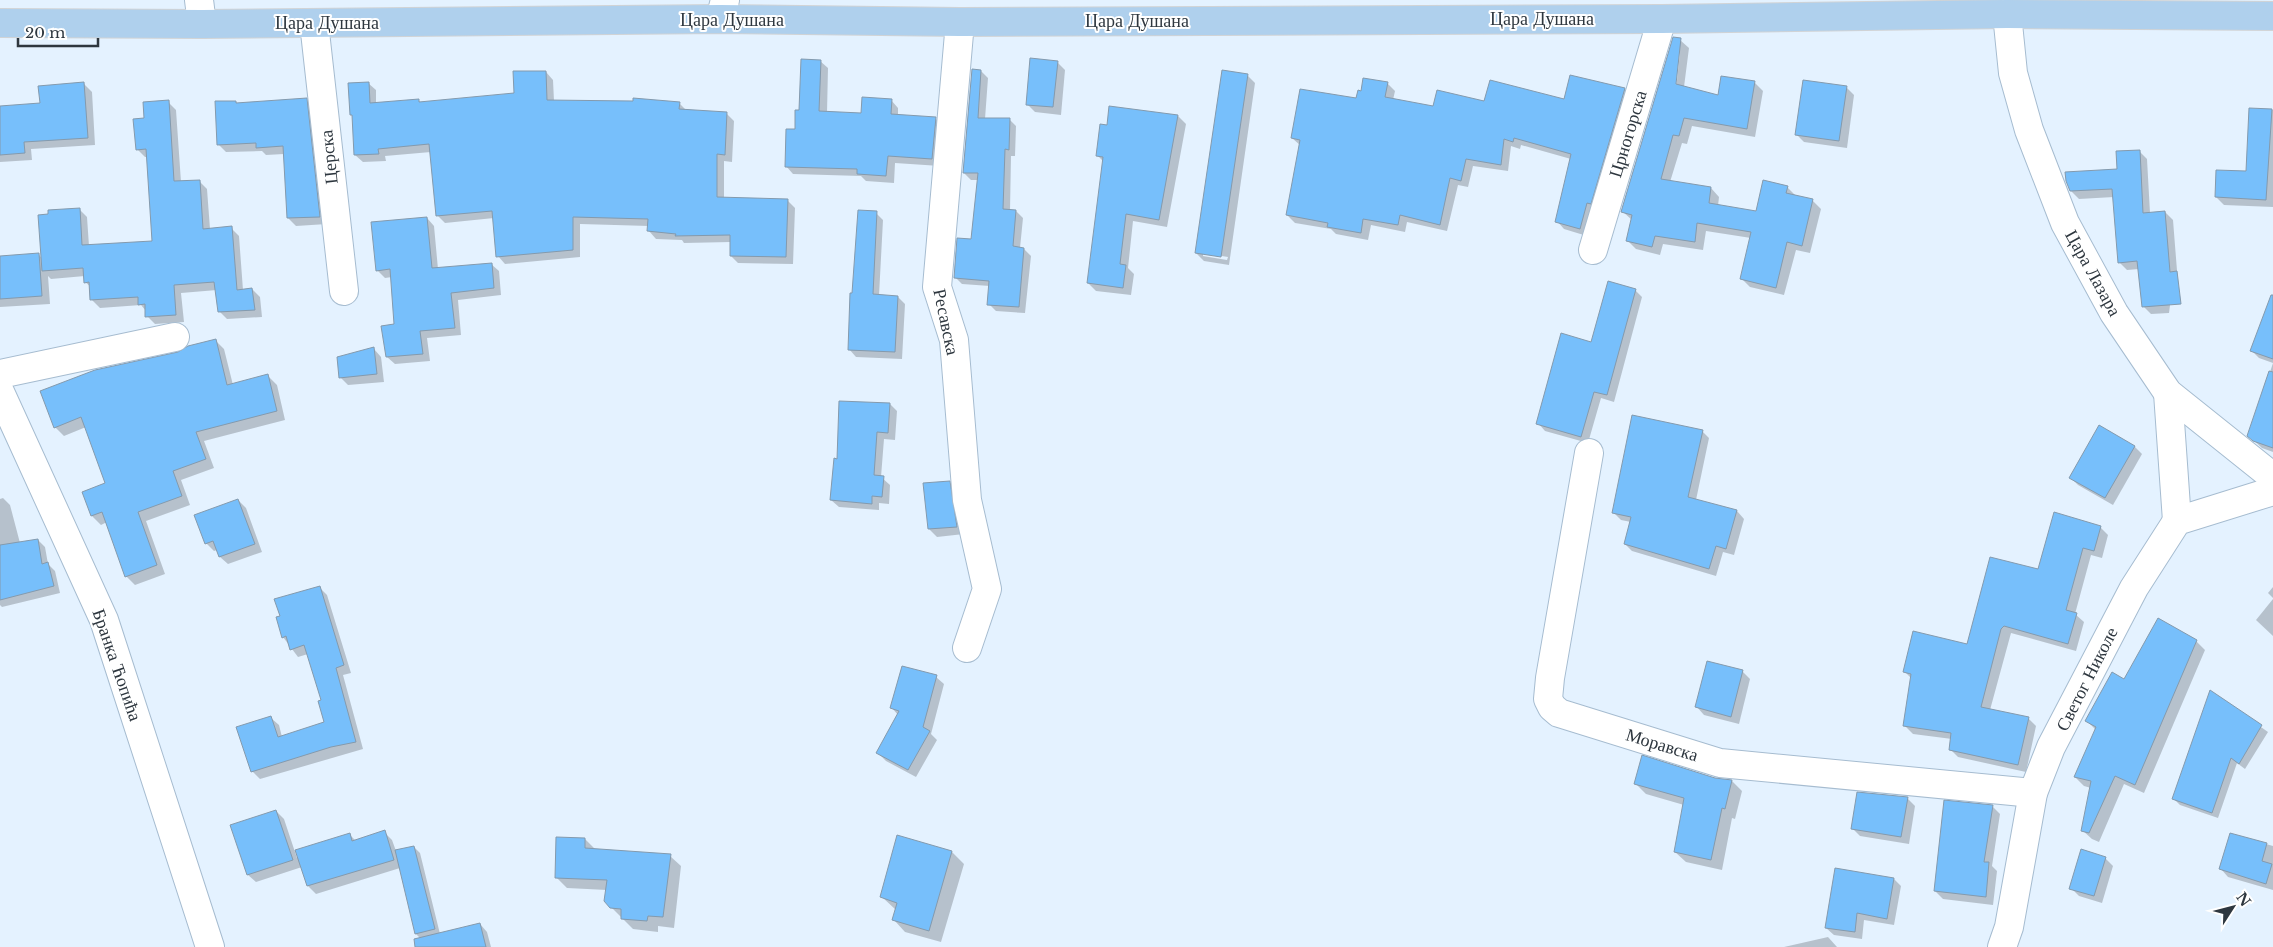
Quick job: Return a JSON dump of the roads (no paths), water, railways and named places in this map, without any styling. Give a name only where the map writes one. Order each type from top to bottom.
[{"type":"main road","name":"Цара Душана","points":[[0,23],[201,12],[314,23],[723,10],[960,22],[1662,19],[2007,14],[2273,16]]},
{"type":"street","name":"Цара Лазара","points":[[2007,14],[2012,66],[2018,97],[2037,152],[2065,223],[2114,313],[2168,393],[2273,477]]},
{"type":"street","name":"Црногорска","points":[[1592,250],[1662,19]]},
{"type":"street","name":"Ресавска","points":[[960,22],[937,287],[954,340],[967,500],[987,588],[967,648]]},
{"type":"street","name":"Церска","points":[[314,23],[344,291]]},
{"type":"street","points":[[0,374],[175,337]]},
{"type":"street","name":"Бранка Ћопића","points":[[0,392],[104,620],[210,947]]},
{"type":"street","points":[[2168,393],[2177,521],[2273,491]]},
{"type":"street","name":"Моравска","points":[[1589,453],[1550,678],[1548,699],[1552,707],[1559,713],[1720,763],[2033,793]]},
{"type":"street","name":"Светог Николе","points":[[2002,947],[2008,926],[2033,793],[2052,747],[2134,588],[2177,521]]}]
